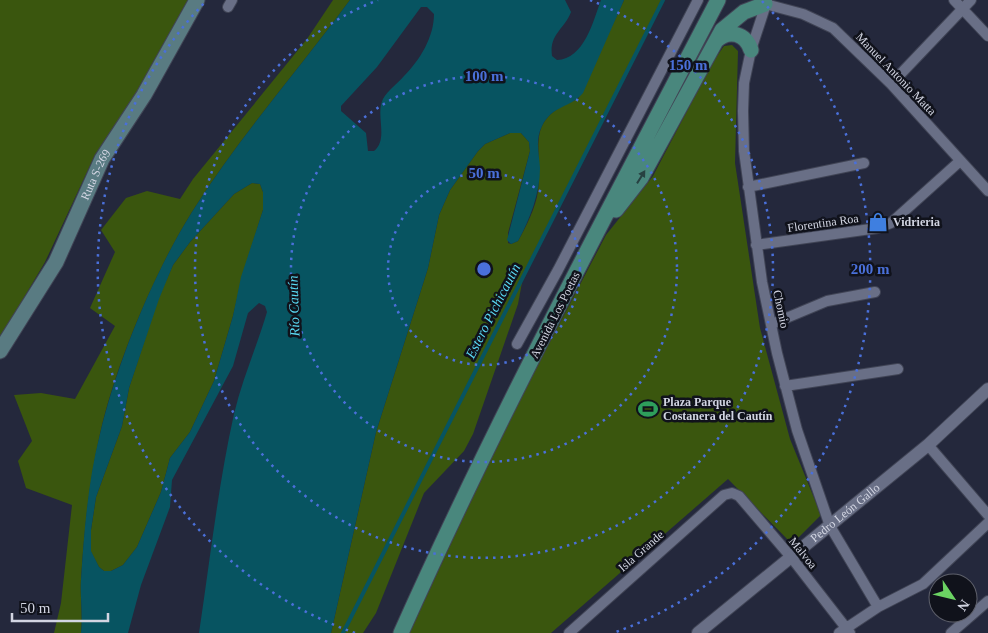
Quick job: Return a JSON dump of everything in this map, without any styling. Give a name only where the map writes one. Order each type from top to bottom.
[{"type":"main road","name":"Ruta S-269","points":[[0,351],[56,262],[102,159],[144,95],[197,0]]},
{"type":"main road","name":"Avenida Los Poetas","points":[[401,633],[444,534],[599,228],[718,0]]},
{"type":"main road","points":[[599,228],[622,204],[641,178],[722,30],[736,17],[766,2]]},
{"type":"main road","points":[[715,42],[725,35],[737,34],[746,40],[751,50]]},
{"type":"street","points":[[517,344],[558,270],[698,0]]},
{"type":"street","points":[[954,0],[988,36]]},
{"type":"street","points":[[891,84],[971,0]]},
{"type":"street","name":"Chomio","points":[[766,2],[751,50],[744,83],[744,151],[756,245],[785,386],[797,430],[830,526],[878,607]]},
{"type":"street","name":"Manuel Antonio Matta","points":[[766,2],[803,14],[833,28],[891,84],[988,191]]},
{"type":"street","name":"Florentina Roa","points":[[756,245],[878,228],[890,222],[960,161]]},
{"type":"street","points":[[748,187],[864,163]]},
{"type":"street","points":[[772,324],[827,301],[875,292]]},
{"type":"street","points":[[785,386],[898,369]]},
{"type":"street","name":"Pedro León Gallo","points":[[698,633],[928,445],[988,389]]},
{"type":"street","points":[[928,445],[988,515]]},
{"type":"street","name":"Malvoa","points":[[732,493],[739,496],[791,557],[845,631]]},
{"type":"street","name":"Isla Grande","points":[[569,633],[724,495],[732,493]]},
{"type":"street","points":[[845,631],[878,607],[922,584],[988,523]]},
{"type":"street","points":[[951,633],[988,601]]},
{"type":"green space","points":[[0,0],[189,0],[142,85],[95,155],[45,262],[0,338]]},
{"type":"green space","points":[[333,0],[350,0],[210,184],[178,236],[151,290],[126,349],[107,407],[96,452],[84,544],[81,587],[81,633],[54,633],[61,603],[72,505],[26,488],[18,461],[32,441],[14,395],[41,393],[75,399],[115,326],[90,308],[115,252],[101,230],[126,198],[147,191],[180,199],[193,179],[307,39]]},
{"type":"green space","points":[[624,0],[663,0],[524,272],[518,304],[473,434],[464,451],[424,493],[376,613],[363,633],[331,633],[376,432],[428,268],[439,215],[450,190],[485,144],[510,133],[521,133],[529,142],[530,151],[508,233],[508,243],[511,244],[518,241],[530,217],[537,197],[539,174],[538,147],[542,125],[549,116],[561,107],[578,99]]},
{"type":"green space","points":[[732,45],[738,51],[735,163],[760,328],[790,439],[821,515],[792,544],[728,479],[551,633],[407,633],[437,557],[606,235],[653,176],[712,63],[724,46]]},
{"type":"green space","points":[[252,183],[260,184],[263,192],[263,210],[242,277],[214,381],[190,432],[170,458],[161,492],[137,547],[123,565],[111,571],[104,571],[99,567],[91,552],[91,530],[96,497],[122,426],[129,388],[158,299],[173,265],[190,242],[234,194]]},
{"type":"water","name":"Río Cautín","points":[[350,0],[565,0],[571,12],[553,42],[552,56],[557,60],[566,58],[581,46],[591,28],[601,0],[624,0],[583,93],[573,102],[551,114],[542,126],[538,141],[540,177],[538,187],[530,215],[518,241],[511,244],[507,240],[530,151],[529,142],[521,133],[510,133],[485,144],[450,190],[439,215],[428,268],[376,432],[331,633],[199,633],[228,441],[241,388],[267,312],[265,306],[259,303],[248,313],[233,366],[172,480],[170,507],[141,585],[128,633],[81,633],[82,562],[92,470],[107,407],[126,349],[150,291],[192,212],[229,157]],"holes":[[[421,7],[427,7],[434,14],[429,40],[415,63],[383,99],[380,112],[381,140],[374,151],[368,151],[366,133],[341,111],[341,106],[377,67]],[[252,183],[260,184],[263,192],[263,210],[241,277],[233,316],[214,381],[190,432],[170,458],[161,492],[137,547],[123,565],[111,571],[104,571],[99,567],[91,551],[91,530],[96,497],[122,426],[129,388],[159,299],[173,265],[190,242],[234,194]]]},
{"type":"waterway","name":"Estero Pichicautín","points":[[343,633],[663,0]]},
{"type":"place","name":"Vidrieria","points":[[878,222]]},
{"type":"place","name":"Plaza Parque Costanera del Cautín","points":[[648,409]]}]
